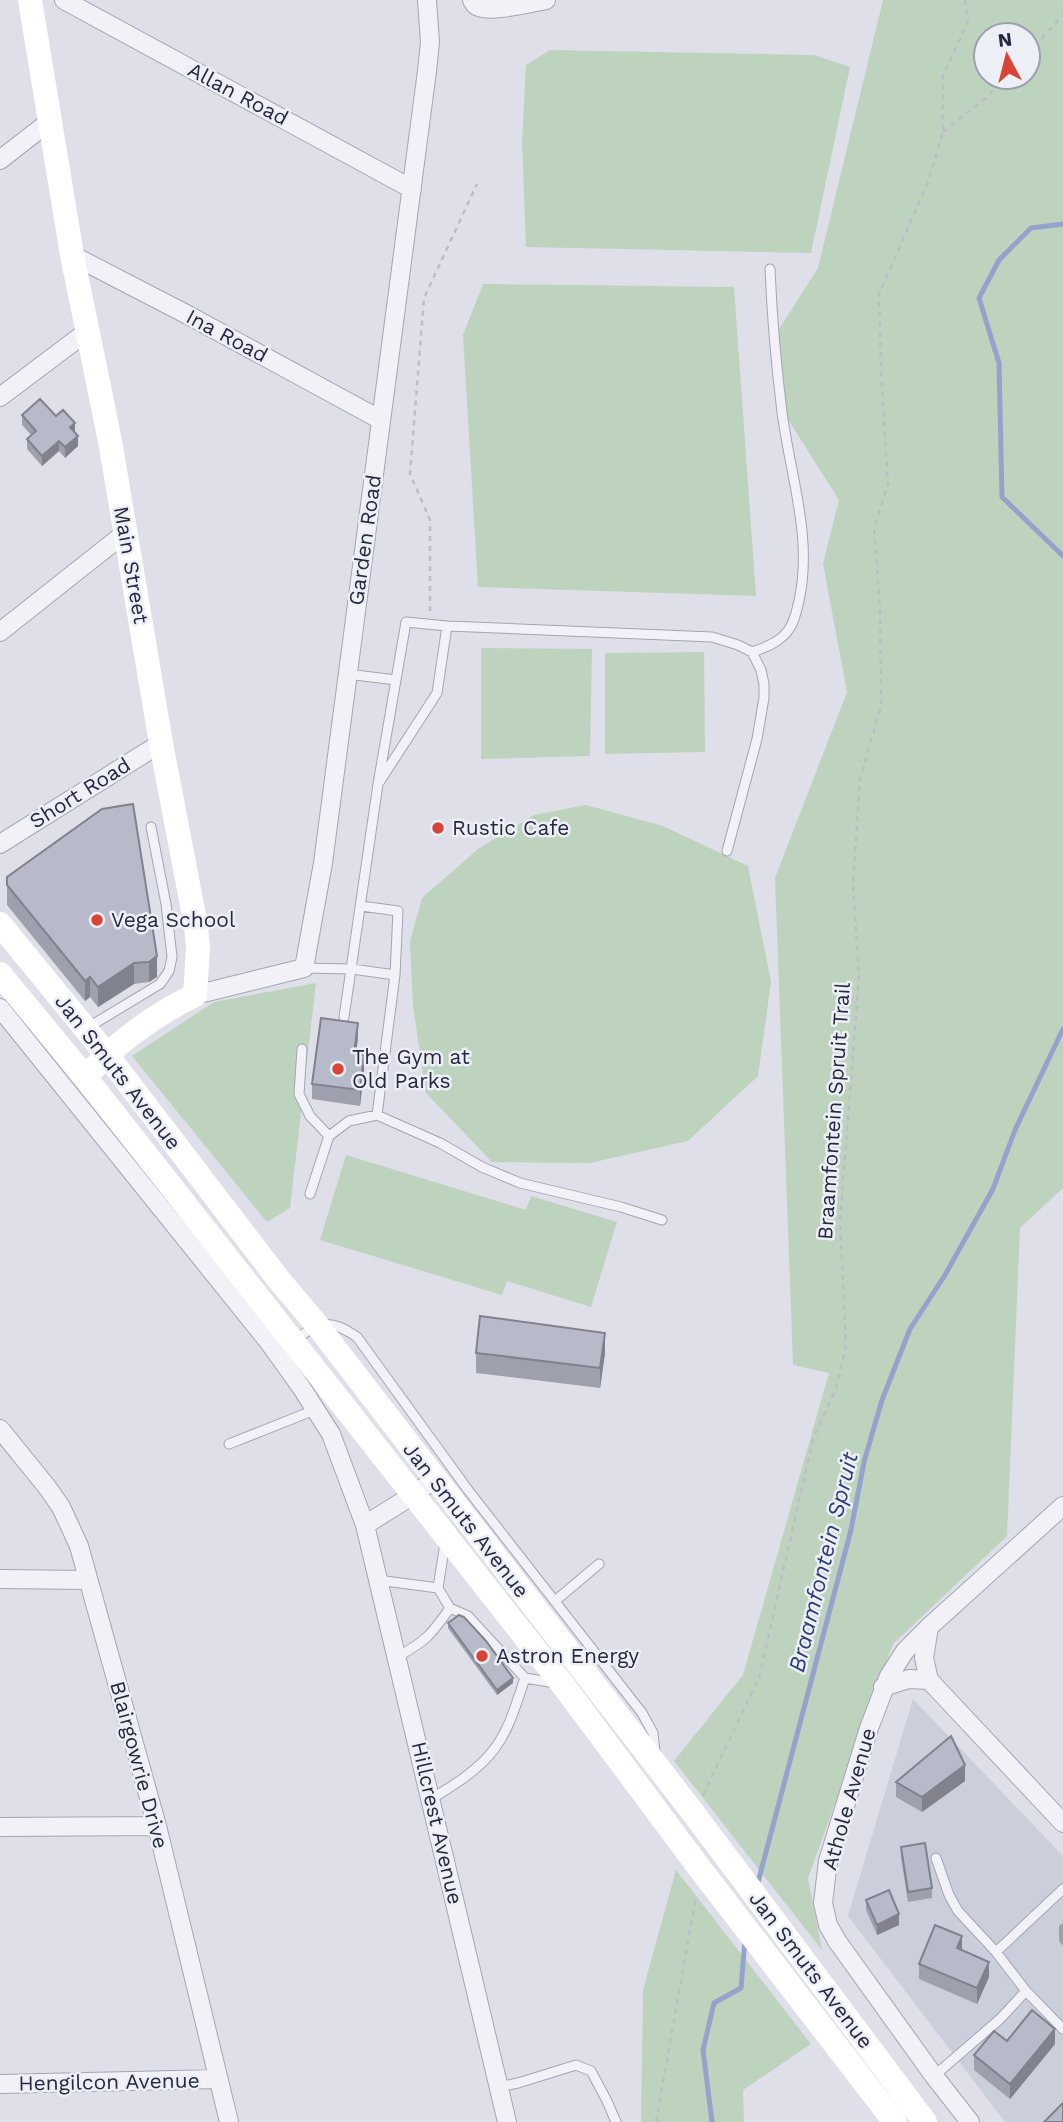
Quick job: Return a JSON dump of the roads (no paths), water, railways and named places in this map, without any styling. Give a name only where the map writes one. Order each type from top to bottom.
[{"type":"main road","name":"Main Street","points":[[30,0],[72,255],[110,441],[161,743],[191,899],[198,948],[195,995]]},
{"type":"main road","name":"Jan Smuts Avenue","points":[[0,924],[107,1055],[317,1325],[694,1814],[925,2122]]},
{"type":"main road","name":"Jan Smuts Avenue","points":[[0,974],[85,1077],[563,1685],[895,2122]]},
{"type":"main road","points":[[85,1077],[107,1055],[162,1013],[195,995]]},
{"type":"street","name":"Allan Road","points":[[64,0],[412,189]]},
{"type":"street","name":"Garden Road","points":[[304,968],[323,863],[412,189],[429,55],[427,0]]},
{"type":"street","points":[[472,0],[475,6],[482,9],[547,0]]},
{"type":"street","points":[[0,160],[50,121]]},
{"type":"street","name":"Ina Road","points":[[72,255],[381,420]]},
{"type":"street","points":[[0,397],[89,330]]},
{"type":"street","points":[[0,632],[125,533]]},
{"type":"street","name":"Short Road","points":[[0,844],[161,743]]},
{"type":"street","points":[[195,995],[304,968]]},
{"type":"street","points":[[0,1008],[268,1341],[317,1409]]},
{"type":"street","name":"Hillcrest Avenue","points":[[317,1409],[331,1434],[365,1525],[507,2122]]},
{"type":"street","name":"Blairgowrie Drive","points":[[0,1429],[61,1507],[79,1546],[157,1826],[229,2122]]},
{"type":"street","points":[[365,1525],[435,1479]]},
{"type":"street","name":"Athole Avenue","points":[[970,2122],[934,2076],[828,1925],[823,1903],[828,1861],[883,1687],[901,1657],[929,1627],[1063,1506]]},
{"type":"street","points":[[0,1578],[88,1580]]},
{"type":"street","points":[[929,1627],[924,1658],[929,1680],[1063,1823]]},
{"type":"street","points":[[883,1687],[909,1679],[929,1680]]},
{"type":"street","points":[[0,1827],[157,1826]]},
{"type":"street","name":"Hengilcon Avenue","points":[[0,2084],[218,2079]]},
{"type":"lane","points":[[752,652],[781,639],[791,627],[804,578],[803,533],[782,415],[773,340],[770,269]]},
{"type":"lane","points":[[344,1017],[406,622],[712,637],[752,652],[761,670],[764,698],[757,740],[727,851]]},
{"type":"lane","points":[[379,784],[437,693],[447,626]]},
{"type":"lane","points":[[347,674],[396,680]]},
{"type":"lane","points":[[85,1029],[166,978],[172,957],[166,904],[151,827]]},
{"type":"lane","points":[[166,904],[191,899]]},
{"type":"lane","points":[[361,906],[398,911],[395,975],[377,1115]]},
{"type":"lane","points":[[304,968],[352,969],[395,975]]},
{"type":"lane","points":[[302,1049],[299,1094],[310,1116],[329,1136]]},
{"type":"lane","points":[[310,1194],[329,1136],[349,1121],[377,1115],[520,1183],[621,1207],[662,1220]]},
{"type":"lane","points":[[292,1341],[317,1325],[339,1325],[357,1337],[468,1490],[642,1713],[653,1733],[655,1750],[652,1760]]},
{"type":"lane","points":[[229,1444],[317,1409]]},
{"type":"lane","points":[[446,1538],[438,1588],[450,1608],[474,1621],[525,1678],[563,1685]]},
{"type":"lane","points":[[555,1601],[599,1564]]},
{"type":"lane","points":[[378,1580],[438,1588]]},
{"type":"lane","points":[[397,1657],[432,1634],[450,1608]]},
{"type":"lane","points":[[431,1799],[473,1770],[495,1748],[509,1724],[525,1678]]},
{"type":"lane","points":[[936,1858],[949,1895],[958,1910],[1026,1991],[1063,2029]]},
{"type":"lane","points":[[996,1952],[1063,1889]]},
{"type":"lane","points":[[934,2076],[1000,2019],[1026,1991]]},
{"type":"lane","points":[[499,2087],[576,2065],[591,2071],[615,2122]]},
{"type":"waterway","name":"Braamfontein Spruit","points":[[1063,224],[1031,228],[999,260],[979,298],[999,363],[1002,497],[1063,556]]},
{"type":"waterway","name":"Braamfontein Spruit","points":[[757,1886],[851,1530],[864,1462],[882,1400],[910,1329],[945,1275],[993,1189],[1015,1130],[1063,1029]]},
{"type":"waterway","name":"Braamfontein Spruit","points":[[712,2122],[703,2050],[714,2003],[741,1988],[745,1940]]},
{"type":"place","name":"Rustic Cafe","points":[[438,828]]},
{"type":"place","name":"Vega School","points":[[97,920]]},
{"type":"place","name":"The Gym at Old Parks","points":[[338,1069]]},
{"type":"place","name":"Astron Energy","points":[[482,1656]]}]
